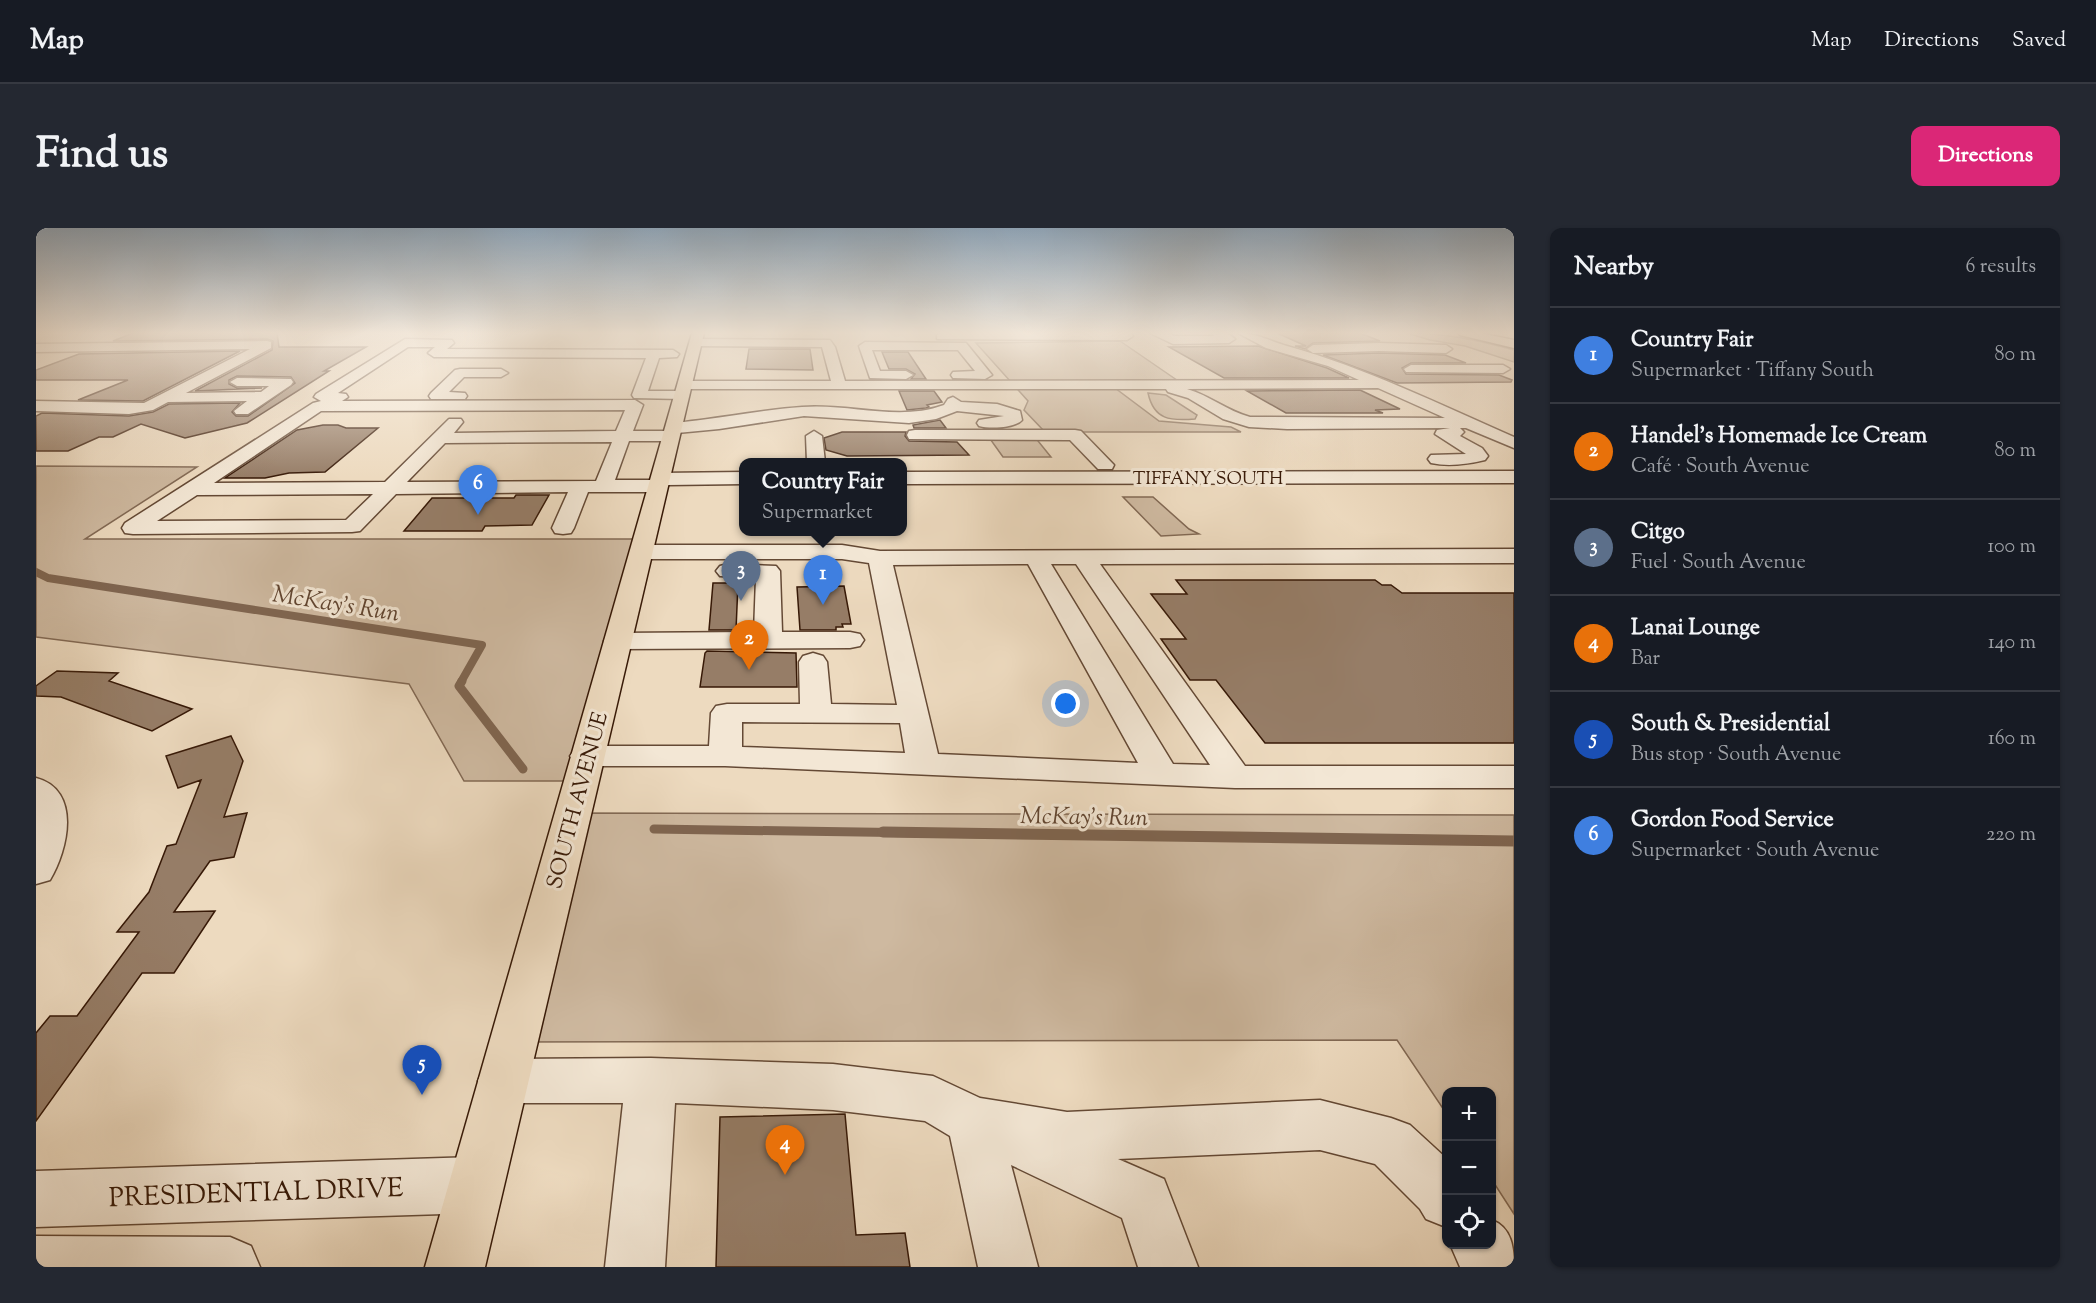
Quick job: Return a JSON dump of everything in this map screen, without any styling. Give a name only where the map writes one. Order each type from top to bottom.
[{"type":"main road","name":"SOUTH AVENUE","points":[[455,1267],[685,381]]},
{"type":"street","points":[[36,406],[134,409],[148,407],[184,381]]},
{"type":"street","points":[[242,411],[286,382],[269,381]]},
{"type":"street","points":[[345,381],[321,397],[639,395],[815,381]]},
{"type":"street","points":[[436,396],[451,381]]},
{"type":"street","points":[[639,395],[640,381]]},
{"type":"street","points":[[1004,381],[1166,385],[1215,381]]},
{"type":"street","points":[[1377,381],[1463,420]]},
{"type":"street","points":[[1205,382],[1383,384]]},
{"type":"street","points":[[1166,385],[1193,395],[1229,416],[1249,422],[1430,423],[1463,420],[1494,425],[1514,443]]},
{"type":"street","points":[[1193,395],[1367,396],[1402,406],[1430,423]]},
{"type":"street","points":[[161,398],[264,396]]},
{"type":"street","points":[[440,438],[622,436],[672,432],[804,411],[887,417],[930,416],[951,422],[988,423],[1014,420],[1014,414],[997,409],[952,404],[951,408],[930,416]]},
{"type":"street","points":[[465,412],[352,526],[133,528],[318,406],[465,412],[635,405],[603,486]]},
{"type":"street","points":[[1414,459],[1467,459],[1479,456],[1476,452],[1443,434],[1494,425]]},
{"type":"street","points":[[915,435],[1075,435],[1111,472]]},
{"type":"street","points":[[814,436],[816,458]]},
{"type":"street","points":[[907,466],[1111,472]]},
{"type":"street","name":"TIFFANY SOUTH","points":[[907,478],[1020,478],[1111,472],[1514,477]]},
{"type":"street","points":[[1254,489],[1494,489],[1472,477]]},
{"type":"street","points":[[193,489],[603,486],[739,478],[733,496],[739,496]]},
{"type":"street","points":[[907,496],[933,496],[926,478]]},
{"type":"street","points":[[1020,478],[1031,493],[1087,493]]},
{"type":"street","points":[[563,528],[581,486]]},
{"type":"street","points":[[639,562],[768,562],[842,552],[880,558],[1514,556]]},
{"type":"street","points":[[1035,557],[1162,774]]},
{"type":"street","points":[[1083,557],[1235,777]]},
{"type":"street","points":[[880,558],[914,714],[922,763]]},
{"type":"street","points":[[768,562],[768,640]]},
{"type":"street","points":[[618,641],[850,640]]},
{"type":"street","points":[[813,662],[816,713]]},
{"type":"street","points":[[725,756],[727,713],[914,714]]},
{"type":"street","points":[[587,756],[725,756],[1235,777],[1514,777]]},
{"type":"street","points":[[36,789],[43,796],[49,813],[47,844],[36,870]]},
{"type":"street","points":[[503,1081],[651,1080],[832,1087],[933,1099],[973,1121],[1144,1199],[1168,1267]]},
{"type":"street","points":[[635,1267],[651,1080]]},
{"type":"street","points":[[973,1121],[1067,1137],[1320,1125],[1391,1143],[1443,1195]]},
{"type":"street","points":[[973,1121],[1008,1267]]},
{"type":"street","name":"PRESIDENTIAL DRIVE","points":[[36,1199],[476,1185]]},
{"type":"street","points":[[1482,1249],[1494,1267]]},
{"type":"street","points":[[36,1266],[230,1267]]},
{"type":"shaded area","points":[[1011,381],[1179,381],[1184,385],[1111,385],[1159,421],[1231,427],[1241,432],[1045,432],[1024,410],[1028,401]]},
{"type":"shaded area","points":[[1148,393],[1166,395],[1197,415],[1195,419],[1164,417],[1154,409]]},
{"type":"shaded area","points":[[988,436],[1034,436],[1051,457],[1003,457]]},
{"type":"shaded area","points":[[36,466],[197,467],[85,539],[645,539],[581,781],[464,781],[409,684],[36,637]]},
{"type":"shaded area","points":[[1123,497],[1153,497],[1189,529],[1199,534],[1161,536]]},
{"type":"shaded area","points":[[572,813],[1514,815],[1514,1214],[1496,1186],[1496,1087],[1442,1087],[1442,1107],[1397,1040],[513,1042]]},
{"type":"building","points":[[124,381],[181,381],[143,401],[78,400]]},
{"type":"building","points":[[213,381],[229,381],[229,384],[237,388],[262,388],[195,391]]},
{"type":"building","points":[[294,381],[312,381],[247,423],[185,438],[141,424],[113,437],[99,437],[68,451],[36,451],[36,416],[42,413],[129,416],[153,412],[169,404],[240,403],[232,412],[236,416],[248,416],[295,383]]},
{"type":"building","points":[[1393,381],[1511,381],[1511,382]]},
{"type":"building","points":[[1360,390],[1400,409],[1375,410],[1383,413],[1286,413],[1247,391]]},
{"type":"building","points":[[899,391],[934,391],[942,402],[927,405],[929,407],[926,408],[907,410]]},
{"type":"building","points":[[940,420],[946,428],[914,428],[913,425]]},
{"type":"building","points":[[323,425],[378,428],[325,472],[289,473],[265,478],[225,478],[297,430]]},
{"type":"building","points":[[842,432],[906,432],[905,436],[909,441],[957,442],[969,455],[847,456],[826,450],[824,438]]},
{"type":"building","points":[[516,495],[549,495],[532,525],[485,526],[482,531],[404,531],[432,498],[514,498]]},
{"type":"building","points":[[1176,580],[1375,580],[1382,585],[1391,585],[1402,593],[1514,593],[1514,743],[1265,743],[1216,680],[1190,680],[1161,639],[1186,639],[1151,594],[1187,594]]},
{"type":"building","points":[[713,583],[738,583],[736,630],[709,630]]},
{"type":"building","points":[[844,586],[851,624],[842,624],[843,627],[836,627],[836,630],[800,630],[797,587]]},
{"type":"building","points":[[707,651],[796,653],[797,687],[700,687]]},
{"type":"building","points":[[57,671],[118,673],[109,681],[192,709],[152,731],[61,697],[36,696],[36,686]]},
{"type":"building","points":[[231,736],[243,761],[224,817],[247,813],[234,857],[210,861],[174,912],[215,911],[174,973],[142,973],[36,1121],[36,1033],[50,1016],[77,1016],[139,932],[117,932],[149,892],[167,846],[176,844],[201,780],[178,788],[166,756]]},
{"type":"building","points":[[845,1114],[856,1235],[905,1233],[910,1267],[716,1267],[720,1117]]},
{"type":"waterway","name":"McKay's Run","points":[[36,572],[48,578],[482,645],[461,682]]},
{"type":"waterway","name":"McKay's Run","points":[[462,681],[459,686],[523,769]]},
{"type":"waterway","name":"McKay's Run","points":[[654,829],[990,834]]},
{"type":"waterway","name":"McKay's Run","points":[[883,832],[1514,841]]},
{"type":"place","name":"Gordon Food Service","points":[[478,515]]},
{"type":"place","name":"Citgo","points":[[741,601]]},
{"type":"place","name":"Country Fair","points":[[823,605]]},
{"type":"place","name":"Handel's Homemade Ice Cream","points":[[749,670]]},
{"type":"place","name":"South & Presidential","points":[[422,1095]]},
{"type":"place","name":"Lanai Lounge","points":[[785,1175]]}]
